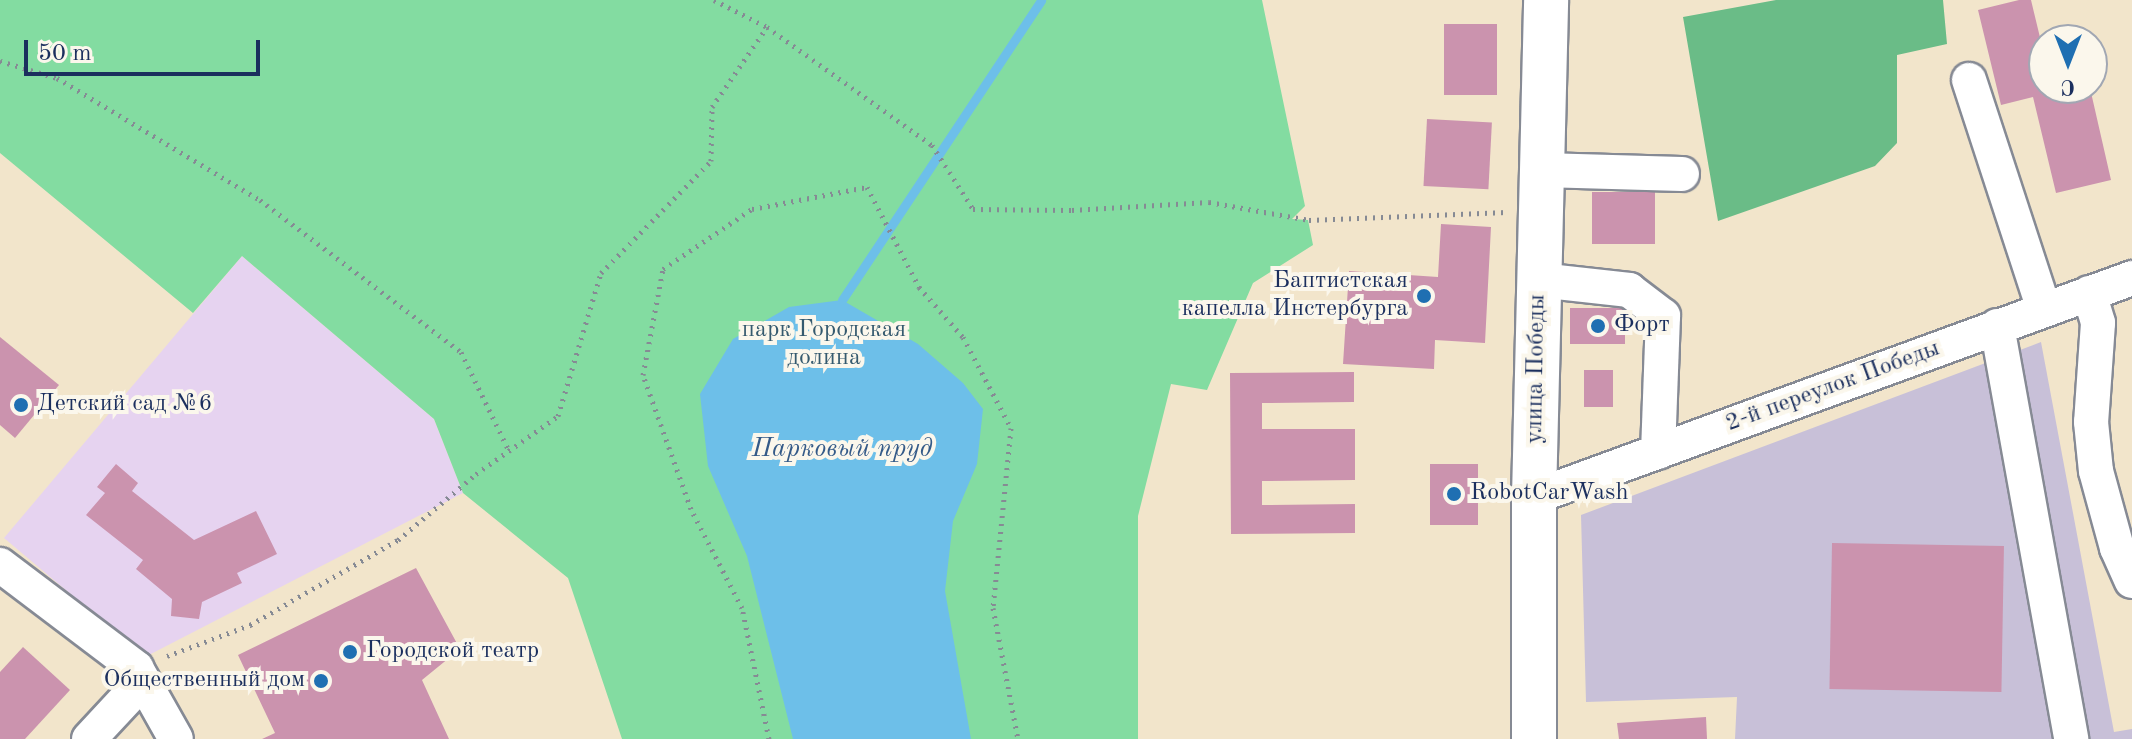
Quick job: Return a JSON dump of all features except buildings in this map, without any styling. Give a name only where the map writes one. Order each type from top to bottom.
[{"type":"highway","name":"улица Победы","points":[[1534,739],[1534,497],[1546,0]]},
{"type":"street","points":[[1969,80],[2044,309]]},
{"type":"street","points":[[1541,190],[1682,174]]},
{"type":"street","name":"2-й переулок Победы","points":[[1534,497],[2132,278]]},
{"type":"street","points":[[1539,280],[1629,290],[1663,316],[1658,452]]},
{"type":"street","points":[[2089,293],[2099,332],[2091,422],[2096,471],[2117,548],[2132,581]]},
{"type":"street","points":[[1997,326],[2071,739]]},
{"type":"street","points":[[0,565],[139,675],[176,739]]},
{"type":"street","points":[[89,739],[139,675]]},
{"type":"path","points":[[714,0],[767,27],[932,145],[973,209],[1072,210],[1209,202],[1309,220],[1541,190]]},
{"type":"path","points":[[139,675],[250,625],[398,540],[558,416],[601,273],[711,161],[712,107],[767,27]]},
{"type":"path","points":[[0,61],[57,78],[260,200],[461,352],[509,451]]},
{"type":"path","points":[[769,739],[742,608],[691,509],[643,375],[663,269],[752,209],[867,187],[919,287],[963,337],[1011,428],[993,608],[1018,739]]},
{"type":"shaded area","points":[[242,256],[434,419],[463,493],[145,657],[4,538]]},
{"type":"shaded area","points":[[2041,342],[2114,732],[2132,729],[2132,739],[1735,739],[1737,697],[1586,702],[1581,515]]},
{"type":"green space","name":"парк Городская долина","points":[[0,0],[1262,0],[1305,206],[1292,219],[1308,220],[1313,245],[1253,283],[1207,390],[1171,384],[1138,516],[1138,739],[622,739],[568,578],[463,493],[434,419],[242,256],[193,313],[0,153]]},
{"type":"green space","points":[[1776,0],[1943,0],[1947,44],[1897,55],[1897,143],[1875,166],[1718,221],[1683,17]]},
{"type":"water","name":"Парковый пруд","points":[[842,300],[918,344],[963,383],[983,409],[977,464],[953,521],[945,591],[971,739],[793,739],[747,556],[708,466],[700,394],[733,339],[789,307]]},
{"type":"waterway","points":[[842,300],[1041,0]]},
{"type":"place","name":"Баптистская капелла Инстербурга","points":[[1424,296]]},
{"type":"place","name":"Форт","points":[[1598,326]]},
{"type":"place","name":"Детский сад №6","points":[[21,405]]},
{"type":"place","name":"RobotCarWash","points":[[1454,494]]},
{"type":"place","name":"Городской театр","points":[[350,652]]},
{"type":"place","name":"Общественный дом","points":[[321,681]]}]
